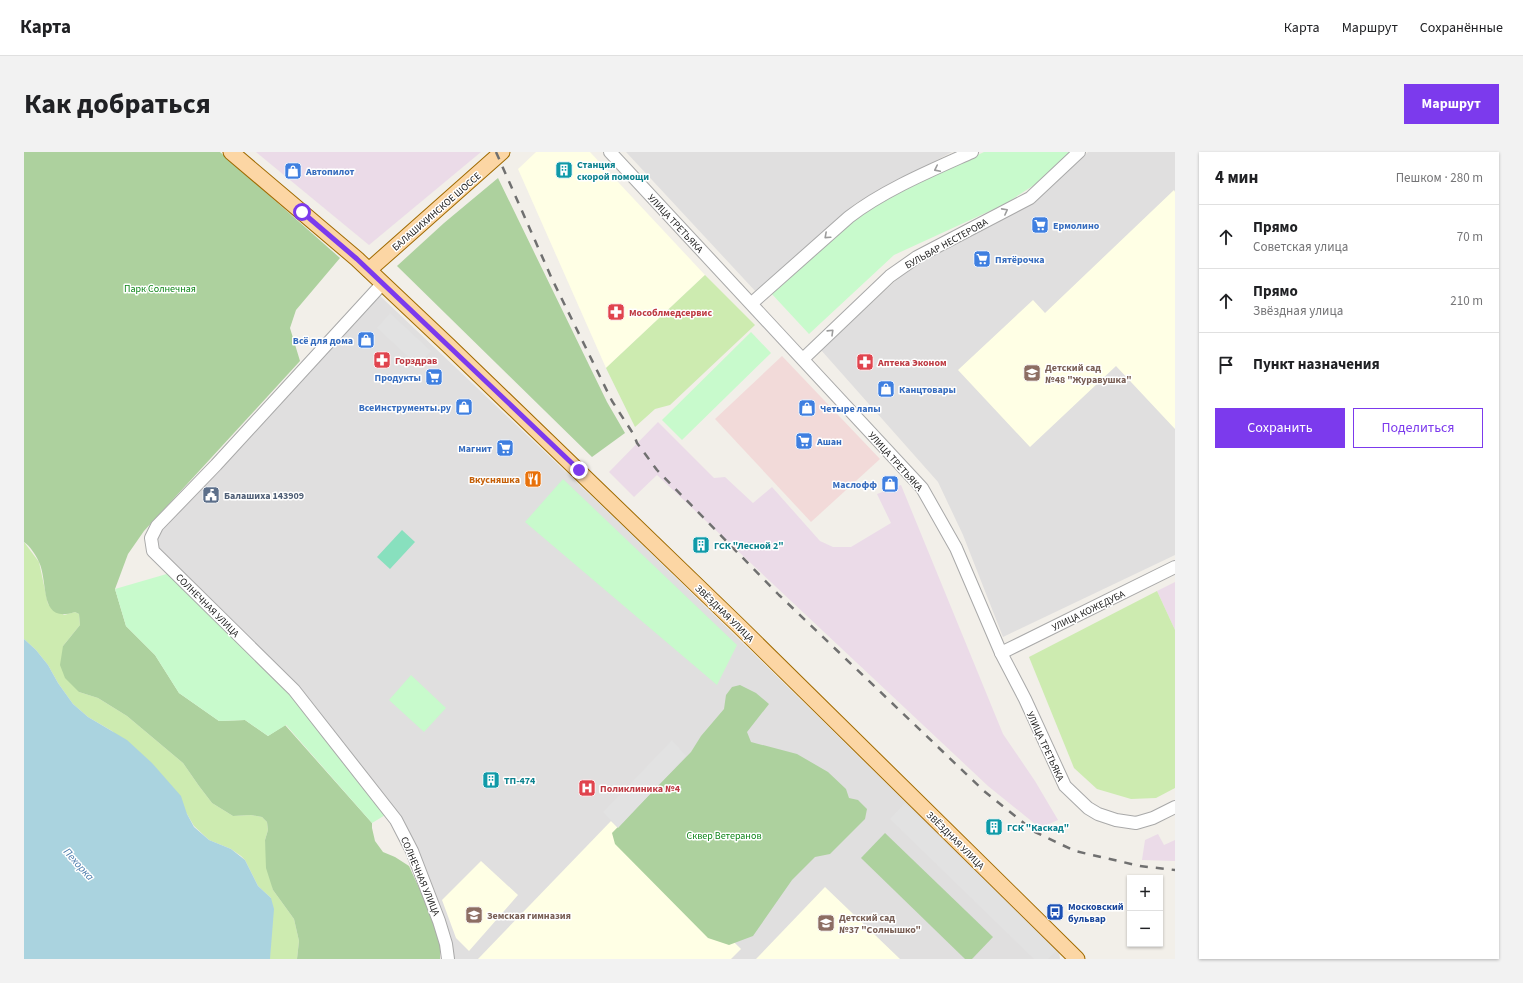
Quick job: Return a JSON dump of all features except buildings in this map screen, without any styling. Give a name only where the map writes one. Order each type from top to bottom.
[{"type":"main road","name":"ЗВЁЗДНАЯ УЛИЦА","points":[[231,152],[383,283],[604,495],[1076,959]]},
{"type":"main road","name":"БАЛАШИХИНСКОЕ ШОССЕ","points":[[369,270],[502,152]]},
{"type":"street","name":"УЛИЦА ТРЕТЬЯКА","points":[[610,152],[922,488],[956,548],[1001,653],[1064,786],[1088,808],[1098,814],[1116,820],[1136,823],[1152,818],[1175,807]]},
{"type":"street","points":[[752,304],[863,206],[900,186],[972,152]]},
{"type":"street","name":"БУЛЬВАР НЕСТЕРОВА","points":[[802,359],[890,276],[903,266],[1030,198],[1079,152]]},
{"type":"street","name":"СОЛНЕЧНАЯ УЛИЦА","points":[[383,283],[157,526],[151,538],[153,551],[294,690],[396,820],[412,851],[439,921],[446,944],[448,959]]},
{"type":"street","name":"УЛИЦА КОЖЕДУБА","points":[[1001,653],[1175,567]]},
{"type":"shaded area","points":[[256,152],[481,152],[369,245]]},
{"type":"shaded area","points":[[536,152],[590,152],[705,275],[606,368],[518,169]]},
{"type":"shaded area","points":[[626,152],[952,152],[856,203],[757,293]]},
{"type":"shaded area","points":[[1088,152],[1175,152],[1175,555],[1003,637],[963,535],[938,482],[821,350],[906,271],[1038,197]]},
{"type":"shaded area","points":[[1174,190],[1175,429],[1116,366],[1030,447],[958,370],[1033,300],[1045,313]]},
{"type":"shaded area","points":[[378,294],[622,525],[1059,952],[1060,959],[453,959],[451,936],[416,845],[400,817],[155,545],[159,527]]},
{"type":"shaded area","points":[[390,313],[431,351],[418,366],[377,328]]},
{"type":"shaded area","points":[[782,356],[880,459],[811,522],[715,419]]},
{"type":"shaded area","points":[[658,422],[714,478],[725,477],[753,503],[772,487],[820,541],[833,547],[851,547],[891,523],[877,494],[901,485],[1003,734],[1035,781],[1058,820],[1040,828],[988,786],[657,475],[634,497],[609,472]]},
{"type":"shaded area","points":[[1175,582],[1175,630],[1157,591]]},
{"type":"shaded area","points":[[672,740],[686,756],[618,828],[603,812]]},
{"type":"shaded area","points":[[905,803],[1056,951],[1048,959],[1034,959],[890,819]]},
{"type":"shaded area","points":[[611,821],[741,949],[731,959],[478,959]]},
{"type":"shaded area","points":[[1158,834],[1164,845],[1175,840],[1175,861],[1142,860],[1145,840]]},
{"type":"shaded area","name":"Земская гимназия","points":[[481,861],[518,895],[469,951],[456,938],[442,900]]},
{"type":"shaded area","name":"Детский сад №37 \"Солнышко\"","points":[[825,887],[900,959],[756,959]]},
{"type":"green space","name":"Парк Солнечная","points":[[24,152],[220,152],[340,258],[296,310],[290,328],[300,361],[144,531],[128,554],[115,589],[126,626],[155,655],[179,693],[219,721],[245,720],[268,736],[285,725],[372,823],[375,841],[383,852],[395,857],[409,866],[438,929],[440,959],[297,959],[299,941],[294,919],[273,890],[266,868],[265,840],[268,830],[267,822],[262,817],[251,815],[233,816],[212,803],[183,763],[127,716],[98,698],[79,692],[65,678],[60,665],[63,646],[80,625],[79,614],[75,612],[63,614],[55,612],[50,607],[39,562],[33,551],[24,542]]},
{"type":"green space","points":[[984,152],[1073,152],[1045,178],[1005,204],[894,255],[809,334],[770,292],[873,204]]},
{"type":"green space","points":[[498,178],[607,402],[625,433],[592,457],[397,266],[444,223]]},
{"type":"green space","points":[[705,275],[755,325],[670,405],[655,409],[635,427],[606,368]]},
{"type":"green space","points":[[751,332],[771,353],[682,440],[662,420]]},
{"type":"green space","points":[[563,479],[737,645],[717,685],[525,522]]},
{"type":"green space","points":[[402,530],[415,542],[390,569],[377,557]]},
{"type":"green space","points":[[24,542],[39,562],[48,604],[64,615],[75,612],[79,614],[80,625],[63,646],[79,692],[98,698],[127,716],[183,763],[212,803],[233,816],[251,815],[262,817],[267,822],[268,830],[265,840],[273,890],[294,919],[299,941],[297,959],[270,959],[271,898],[258,886],[245,860],[231,849],[209,840],[194,826],[187,814],[112,731],[88,717],[73,704],[58,683],[48,665],[36,650],[24,639]]},
{"type":"green space","points":[[170,573],[292,694],[387,814],[372,823],[286,725],[268,736],[245,720],[219,721],[179,693],[155,655],[126,626],[115,589]]},
{"type":"green space","points":[[1157,591],[1175,630],[1175,788],[1156,798],[1131,799],[1097,789],[1074,768],[1029,657]]},
{"type":"green space","points":[[411,675],[446,708],[424,732],[389,700]]},
{"type":"green space","name":"Сквер Ветеранов","points":[[740,685],[756,693],[769,704],[747,732],[751,742],[797,754],[828,772],[846,789],[849,798],[858,800],[867,809],[865,819],[830,854],[815,857],[792,880],[753,936],[729,945],[708,938],[615,844],[612,833],[691,752],[701,736],[724,709],[726,695],[732,687]]},
{"type":"green space","points":[[885,833],[993,937],[972,959],[965,959],[861,858]]},
{"type":"water","name":"Пехорка","points":[[24,639],[36,650],[48,665],[58,683],[73,704],[88,717],[127,740],[152,763],[181,796],[187,814],[194,827],[209,840],[231,849],[245,860],[258,886],[271,898],[274,909],[270,959],[24,959]]},
{"type":"railway","points":[[496,152],[552,279],[612,401],[634,435],[637,443],[657,470],[779,595],[984,791],[1035,832],[1075,851],[1140,866],[1175,870]]},
{"type":"place","name":"Станция скорой помощи","points":[[564,170]]},
{"type":"place","name":"Автопилот","points":[[293,171]]},
{"type":"place","name":"Ермолино","points":[[1040,225]]},
{"type":"place","name":"Пятёрочка","points":[[982,259]]},
{"type":"place","name":"Мособлмедсервис","points":[[616,312]]},
{"type":"place","name":"Всё для дома","points":[[366,340]]},
{"type":"place","name":"Горздрав","points":[[382,360]]},
{"type":"place","name":"Аптека Эконом","points":[[865,362]]},
{"type":"place","name":"Детский сад №48 \"Журавушка\"","points":[[1032,373]]},
{"type":"place","name":"Продукты","points":[[434,377]]},
{"type":"place","name":"Канцтовары","points":[[886,389]]},
{"type":"place","name":"ВсеИнструменты.ру","points":[[464,407]]},
{"type":"place","name":"Четыре лапы","points":[[807,408]]},
{"type":"place","name":"Ашан","points":[[804,441]]},
{"type":"place","name":"Магнит","points":[[505,448]]},
{"type":"place","name":"Вкусняшка","points":[[533,479]]},
{"type":"place","name":"Маслофф","points":[[890,484]]},
{"type":"place","name":"Балашиха 143909","points":[[211,495]]},
{"type":"place","name":"ГСК \"Лесной 2\"","points":[[701,545]]},
{"type":"place","name":"ТП-474","points":[[491,780]]},
{"type":"place","name":"Поликлиника №4","points":[[587,788]]},
{"type":"place","name":"ГСК \"Каскад\"","points":[[994,827]]},
{"type":"place","name":"Московский бульвар","points":[[1055,912]]},
{"type":"place","name":"Земская гимназия","points":[[474,915]]},
{"type":"place","name":"Детский сад №37 \"Солнышко\"","points":[[826,923]]},
{"type":"route","points":[[302,212],[357,259],[579,470]]}]
